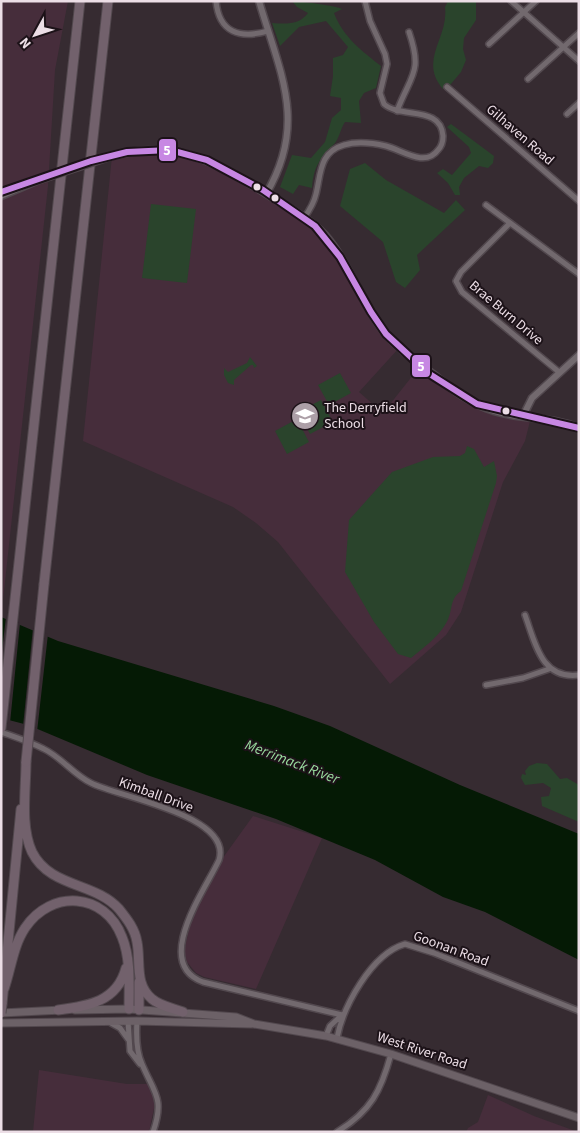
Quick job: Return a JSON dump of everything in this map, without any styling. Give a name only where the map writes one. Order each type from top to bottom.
[{"type":"highway","points":[[1,728],[80,1]]},
{"type":"highway","points":[[2,1010],[44,584],[108,1]]},
{"type":"highway","points":[[26,762],[26,836],[33,853],[40,864],[55,876],[95,892],[117,907],[133,928],[137,941],[139,1010]]},
{"type":"highway","points":[[4,989],[16,947],[25,929],[34,917],[58,902],[85,902],[110,917],[122,935],[127,963],[129,1009]]},
{"type":"highway","points":[[58,1010],[92,1005],[106,998],[119,984],[127,963]]},
{"type":"highway","points":[[139,980],[143,989],[152,1000],[183,1012]]},
{"type":"main road","name":"West River Road","points":[[2,1010],[129,1009],[236,1017],[254,1024],[337,1038],[392,1054],[579,1118]]},
{"type":"main road","points":[[128,1022],[129,1009]]},
{"type":"main road","points":[[137,1021],[139,1010]]},
{"type":"main road","name":"West River Road","points":[[1,1023],[137,1021],[254,1024]]},
{"type":"street","points":[[216,1],[222,20],[233,32],[249,35],[268,31]]},
{"type":"street","points":[[259,1],[285,90],[289,121],[283,159],[266,194]]},
{"type":"street","points":[[304,218],[315,199],[324,160],[330,152],[340,146],[350,143],[373,143],[421,158],[430,157],[438,150],[443,135],[436,120],[422,114],[388,108],[381,98],[386,60],[370,21],[365,1]]},
{"type":"street","points":[[511,1],[579,61]]},
{"type":"street","points":[[489,44],[536,1]]},
{"type":"street","points":[[397,111],[416,67],[416,54],[409,32]]},
{"type":"street","points":[[528,79],[579,33]]},
{"type":"street","name":"Gilhaven Road","points":[[447,87],[579,201]]},
{"type":"street","points":[[567,114],[579,103]]},
{"type":"street","points":[[1,192],[112,156],[155,149],[192,154],[217,165],[304,218],[330,242],[377,322],[400,348],[474,403],[495,412],[547,419],[579,428]]},
{"type":"street","points":[[1,196],[14,189]]},
{"type":"street","points":[[486,205],[509,224],[579,274]]},
{"type":"street","name":"Brae Burn Drive","points":[[509,224],[461,272],[456,281],[462,292],[559,372]]},
{"type":"street","points":[[522,416],[532,398],[579,355]]},
{"type":"street","points":[[526,615],[540,656],[550,668],[573,676],[579,675]]},
{"type":"street","points":[[486,685],[523,678],[550,668]]},
{"type":"street","name":"Kimball Drive","points":[[1,732],[45,749],[90,783],[192,819],[218,841],[221,852],[219,860],[192,909],[183,941],[182,960],[192,976],[203,982],[342,1014]]},
{"type":"street","name":"Goonan Road","points":[[326,1036],[330,1026],[342,1014],[367,976],[394,948],[404,944],[434,952],[579,1011]]},
{"type":"street","name":"Goonan Road","points":[[337,1038],[342,1014]]},
{"type":"street","points":[[137,1021],[137,1044],[143,1066],[153,1084],[158,1101],[158,1113],[153,1132]]},
{"type":"street","points":[[105,1022],[118,1027],[129,1041]]},
{"type":"street","points":[[128,1022],[132,1055],[143,1066]]},
{"type":"street","points":[[337,1132],[355,1120],[371,1103],[380,1088],[392,1054]]},
{"type":"shaded area","points":[[1,1],[68,1],[55,70],[48,186],[3,600]]},
{"type":"shaded area","points":[[292,1],[342,9],[334,13],[342,29],[354,43],[381,66],[376,88],[364,93],[359,101],[361,123],[345,122],[336,141],[316,168],[312,188],[299,185],[293,194],[280,187],[292,155],[311,158],[325,142],[332,118],[341,110],[341,98],[330,96],[333,58],[343,55],[348,47],[326,21],[299,27],[280,46],[272,23],[297,22],[308,13],[297,7]]},
{"type":"shaded area","points":[[448,1],[476,1],[476,20],[464,38],[463,49],[466,60],[461,72],[450,85],[447,84],[443,89],[436,78],[433,68],[436,49],[443,29],[445,7]]},
{"type":"shaded area","points":[[451,124],[494,156],[493,163],[488,168],[479,166],[464,178],[459,187],[460,195],[455,195],[448,183],[437,173],[443,169],[452,175],[471,153],[469,147],[447,127]]},
{"type":"shaded area","name":"The Derryfield School","points":[[129,151],[192,154],[266,194],[325,235],[377,322],[399,348],[359,392],[383,413],[421,365],[484,408],[531,417],[525,441],[503,482],[461,612],[446,635],[390,684],[278,542],[256,523],[233,507],[83,441],[112,156]]},
{"type":"shaded area","points":[[365,163],[386,180],[444,213],[456,200],[465,210],[417,255],[420,270],[405,288],[396,282],[383,242],[340,206],[350,169]]},
{"type":"shaded area","points":[[151,204],[196,209],[187,283],[142,278]]},
{"type":"shaded area","points":[[250,357],[257,366],[254,368],[251,365],[234,380],[234,385],[228,383],[224,375],[224,368],[228,372],[247,363]]},
{"type":"shaded area","points":[[340,373],[351,393],[329,405],[318,385]]},
{"type":"shaded area","points":[[321,400],[333,422],[310,434],[298,412]]},
{"type":"shaded area","points":[[297,419],[309,442],[287,454],[275,431]]},
{"type":"shaded area","points":[[467,446],[474,449],[484,467],[494,461],[497,476],[496,483],[461,591],[454,598],[448,620],[434,639],[411,658],[398,654],[374,622],[345,572],[349,520],[392,472],[433,457],[460,456],[465,453]]},
{"type":"shaded area","points":[[537,763],[547,764],[560,779],[567,778],[579,785],[579,822],[542,806],[541,797],[549,796],[551,788],[543,783],[525,785],[521,778],[522,774],[526,775],[525,771],[529,766]]},
{"type":"shaded area","points":[[253,816],[322,838],[256,989],[204,977],[196,973],[187,962],[184,952],[193,910],[212,873]]},
{"type":"shaded area","points":[[39,1070],[127,1084],[149,1084],[155,1104],[149,1132],[33,1132]]},
{"type":"shaded area","points":[[488,1095],[534,1116],[578,1132],[466,1132],[468,1128],[478,1122]]},
{"type":"water","name":"Merrimack River","points":[[1,617],[58,641],[274,706],[330,726],[460,785],[579,834],[579,960],[485,912],[443,897],[375,860],[276,819],[147,775],[28,725],[1,718]]},
{"type":"pier","points":[[6,617],[20,623],[10,723],[1,721],[1,659]]},
{"type":"pier","points":[[33,628],[48,634],[37,732],[23,726]]},
{"type":"transit line","name":"5","points":[[1,192],[91,161],[127,152],[170,150],[207,160],[263,190],[315,226],[340,257],[371,312],[386,334],[428,373],[477,404],[579,428]]},
{"type":"place","name":"The Derryfield School","points":[[305,416]]}]
